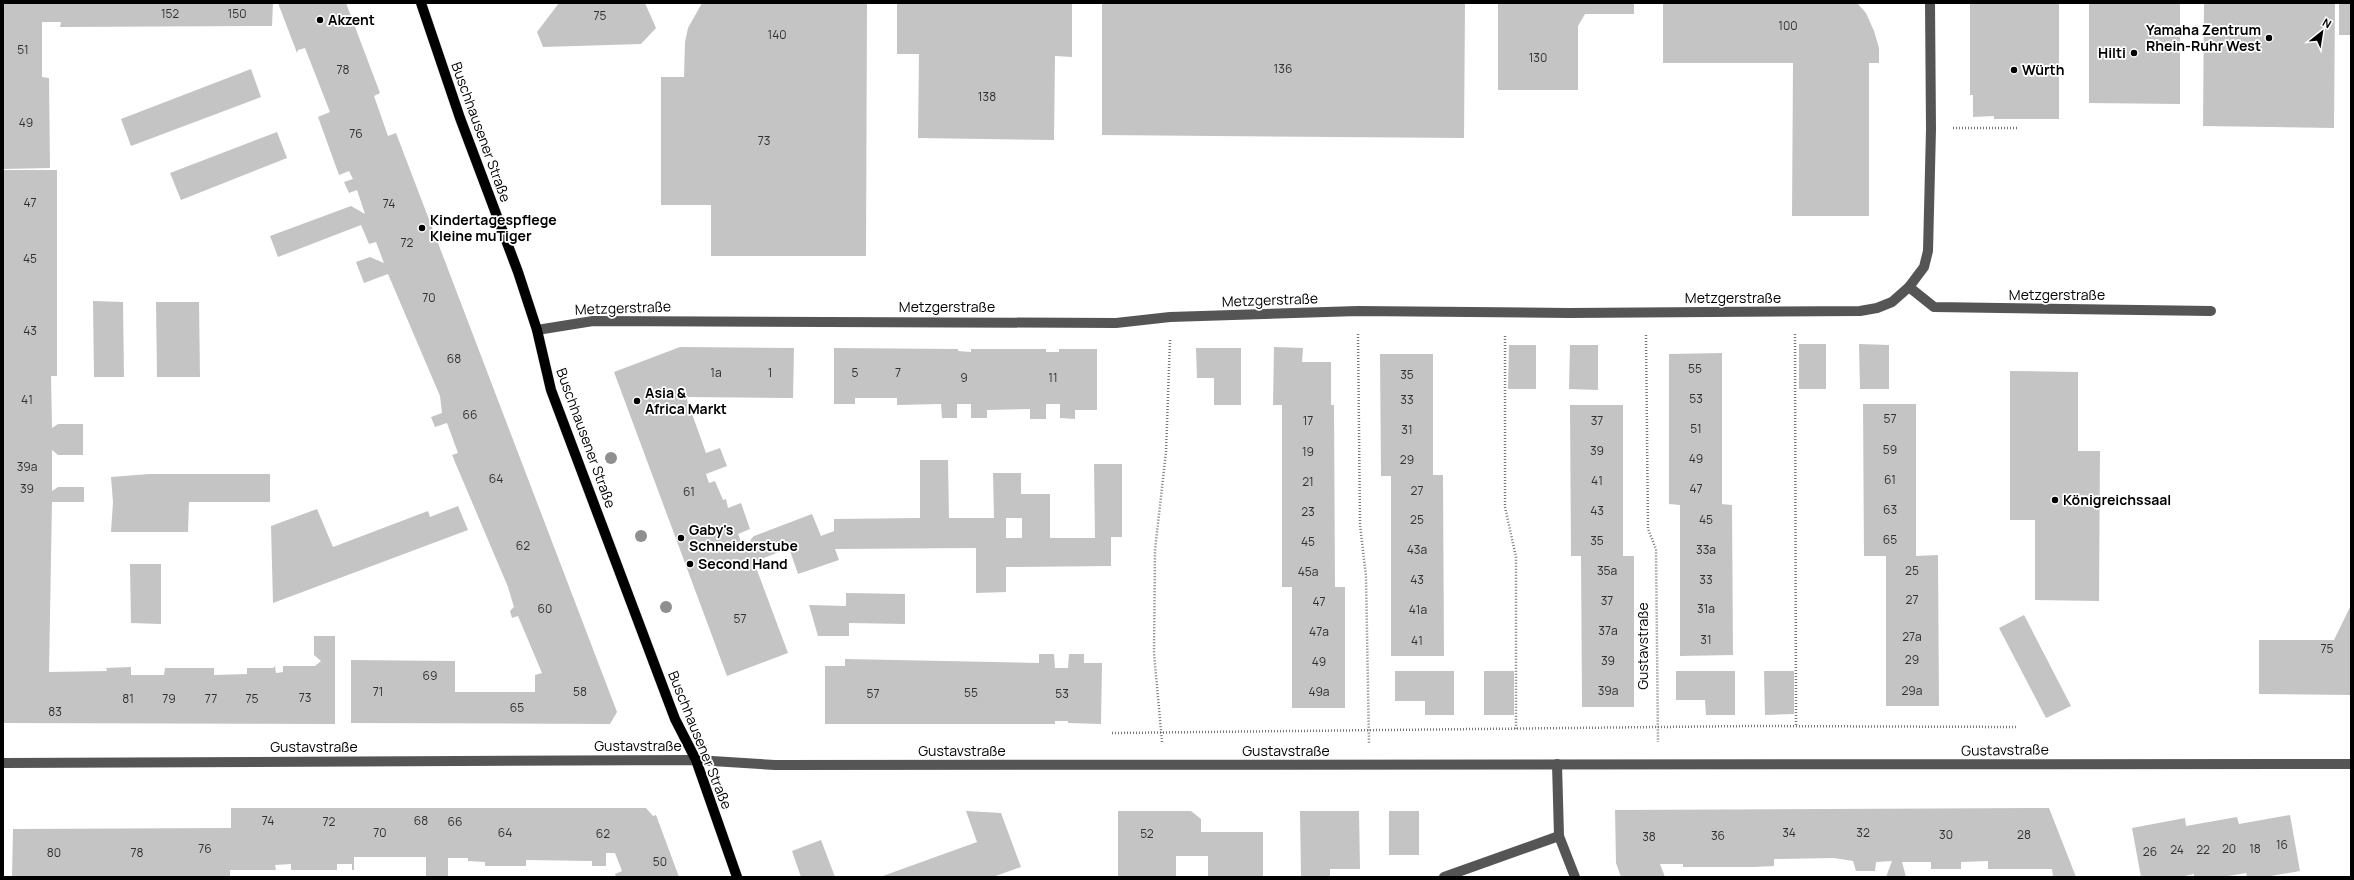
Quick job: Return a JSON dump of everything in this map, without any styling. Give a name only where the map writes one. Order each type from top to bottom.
[{"type":"main road","name":"Buschhausener Straße","points":[[421,3],[460,118],[518,272],[537,330],[551,390],[675,718],[696,760],[738,877]]},
{"type":"street","name":"Metzgerstraße","points":[[537,330],[593,321],[1116,323],[1170,317],[1358,311],[1506,313],[1795,312],[1860,311],[1877,308],[1892,302],[1909,287],[1924,267],[1928,251],[1931,128],[1930,3]]},
{"type":"street","name":"Metzgerstraße","points":[[1909,287],[1934,307],[2211,311]]},
{"type":"street","name":"Gustavstraße","points":[[3,763],[696,760],[775,765],[1165,766],[1557,764],[2351,764]]},
{"type":"street","points":[[1557,764],[1559,836],[1575,877]]},
{"type":"street","points":[[1444,877],[1559,836]]},
{"type":"path","points":[[1931,128],[2017,128]]},
{"type":"path","points":[[1358,311],[1360,525],[1366,576],[1368,730],[1370,765]]},
{"type":"path","name":"Gustavstraße","points":[[1646,312],[1648,529],[1656,549],[1657,727],[1660,764]]},
{"type":"path","points":[[1795,312],[1796,726]]},
{"type":"path","points":[[1506,313],[1505,507],[1516,557],[1516,728]]},
{"type":"path","points":[[1165,766],[1154,653],[1155,550],[1166,452],[1171,372],[1170,317]]},
{"type":"path","points":[[1112,733],[1796,726],[2018,727]]},
{"type":"building","points":[[3,3],[273,3],[272,26],[60,27],[61,22],[42,22],[42,77],[49,78],[50,168],[3,169]]},
{"type":"building","points":[[278,3],[346,3],[380,93],[374,96],[388,136],[396,133],[617,712],[610,724],[351,723],[351,660],[455,661],[455,692],[535,692],[535,675],[542,673],[518,616],[512,618],[510,611],[514,607],[508,587],[452,455],[458,453],[447,423],[435,427],[431,417],[442,413],[440,396],[388,274],[364,283],[356,262],[370,257],[384,263],[376,242],[369,244],[361,225],[278,257],[270,236],[351,206],[365,214],[357,190],[349,193],[344,182],[353,179],[349,171],[339,175],[318,117],[330,112],[305,48],[298,50],[297,53]]},
{"type":"building","points":[[559,3],[645,3],[656,28],[641,44],[543,47],[537,32]]},
{"type":"building","points":[[702,3],[867,3],[866,256],[711,256],[711,205],[661,205],[661,77],[684,77],[685,42],[688,28]]},
{"type":"building","points":[[897,3],[1072,3],[1072,57],[1055,56],[1054,140],[918,138],[919,54],[897,54]]},
{"type":"building","points":[[1102,3],[1465,3],[1464,138],[1102,135]]},
{"type":"building","points":[[1498,3],[1634,3],[1634,14],[1585,14],[1578,26],[1578,90],[1498,90]]},
{"type":"building","points":[[1663,3],[1857,3],[1866,13],[1874,31],[1879,48],[1879,63],[1869,63],[1869,216],[1792,216],[1793,63],[1663,63]]},
{"type":"building","name":"Würth","points":[[1970,3],[2059,3],[2059,119],[1994,119],[1994,116],[1973,117],[1973,95],[1970,95]]},
{"type":"building","name":"Hilti","points":[[2089,3],[2180,3],[2180,104],[2089,103]]},
{"type":"building","name":"Yamaha Zentrum Rhein-Ruhr West","points":[[2204,3],[2335,3],[2334,128],[2203,126]]},
{"type":"building","points":[[2339,3],[2351,3],[2351,35],[2339,35]]},
{"type":"building","points":[[251,69],[261,97],[131,146],[121,119]]},
{"type":"building","points":[[277,132],[287,158],[181,200],[170,173]]},
{"type":"building","points":[[3,170],[57,170],[57,376],[51,376],[52,428],[58,424],[83,424],[83,455],[58,455],[52,450],[52,491],[58,487],[84,487],[84,502],[52,502],[49,672],[107,671],[106,668],[131,667],[131,675],[164,675],[165,668],[214,668],[214,675],[247,674],[247,668],[273,668],[275,666],[276,673],[283,672],[283,666],[315,666],[321,661],[314,655],[314,636],[335,636],[335,724],[3,723]]},
{"type":"building","points":[[93,301],[123,302],[124,377],[94,377]]},
{"type":"building","points":[[156,302],[199,302],[200,377],[157,377]]},
{"type":"building","points":[[1799,344],[1826,344],[1826,389],[1799,389]]},
{"type":"building","points":[[1859,344],[1889,345],[1889,389],[1860,389]]},
{"type":"building","points":[[1509,345],[1536,345],[1536,389],[1508,389]]},
{"type":"building","points":[[1570,345],[1598,345],[1598,390],[1569,389]]},
{"type":"building","points":[[680,347],[794,348],[793,398],[686,397],[706,453],[720,448],[727,466],[706,474],[709,483],[715,481],[723,500],[726,499],[728,508],[741,503],[750,529],[738,534],[744,549],[749,547],[751,539],[754,536],[812,514],[821,536],[834,531],[834,519],[920,518],[920,460],[948,460],[949,518],[994,518],[993,473],[1021,473],[1021,494],[1050,494],[1050,538],[1095,538],[1094,464],[1122,464],[1122,537],[1111,537],[1111,566],[1006,567],[1006,592],[976,593],[976,548],[835,549],[839,560],[798,574],[789,548],[754,562],[788,653],[727,676],[614,372]],"holes":[[[1006,518],[1022,518],[1022,538],[1006,538]]]},
{"type":"building","points":[[1274,347],[1303,348],[1302,362],[1331,362],[1331,405],[1334,405],[1335,587],[1345,587],[1345,708],[1292,708],[1292,587],[1282,587],[1282,405],[1273,405]]},
{"type":"building","points":[[834,348],[958,349],[958,351],[971,352],[971,349],[1046,349],[1046,352],[1059,352],[1059,349],[1097,349],[1097,410],[1075,410],[1075,419],[1060,418],[1060,404],[1046,404],[1046,419],[1030,419],[1030,409],[987,410],[987,418],[971,418],[971,404],[957,404],[957,418],[942,418],[941,404],[897,405],[897,398],[855,398],[855,404],[834,404]]},
{"type":"building","points":[[1196,348],[1241,348],[1241,405],[1214,405],[1214,378],[1197,378]]},
{"type":"building","points":[[1722,353],[1722,504],[1732,505],[1733,655],[1680,656],[1680,505],[1669,504],[1669,354]]},
{"type":"building","points":[[1380,354],[1433,354],[1433,475],[1443,475],[1444,656],[1391,656],[1391,476],[1381,476]]},
{"type":"building","points":[[2010,371],[2078,372],[2078,451],[2100,451],[2099,601],[2035,600],[2035,520],[2010,520]]},
{"type":"building","points":[[1863,404],[1916,404],[1916,556],[1938,555],[1939,706],[1886,706],[1886,556],[1864,556]]},
{"type":"building","points":[[1570,405],[1623,405],[1623,556],[1634,556],[1634,707],[1582,707],[1581,556],[1571,556]]},
{"type":"building","points":[[149,474],[270,474],[270,502],[189,502],[188,532],[111,532],[113,502],[111,477]]},
{"type":"building","points":[[458,506],[468,530],[273,603],[271,526],[317,509],[333,547],[428,511],[430,517]]},
{"type":"building","points":[[130,564],[161,564],[161,624],[131,623]]},
{"type":"building","points":[[846,593],[905,594],[905,624],[849,623],[849,636],[818,636],[809,605],[846,606]]},
{"type":"building","points":[[2351,605],[2351,695],[2259,694],[2259,640],[2334,640]]},
{"type":"building","points":[[2024,615],[2071,706],[2046,718],[1999,628]]},
{"type":"building","points":[[1039,654],[1054,654],[1055,668],[1068,668],[1069,654],[1084,654],[1084,663],[1102,663],[1101,724],[1055,721],[1055,724],[825,724],[825,666],[845,666],[845,659],[1039,663]]},
{"type":"building","points":[[1395,671],[1454,671],[1454,715],[1425,715],[1425,701],[1395,701]]},
{"type":"building","points":[[1484,671],[1514,671],[1514,715],[1484,715]]},
{"type":"building","points":[[1676,671],[1735,671],[1735,715],[1706,715],[1705,700],[1676,700]]},
{"type":"building","points":[[1764,671],[1794,671],[1794,714],[1765,715]]},
{"type":"building","points":[[231,808],[646,808],[653,816],[656,815],[679,877],[616,877],[615,874],[622,871],[615,853],[606,853],[606,866],[592,866],[592,861],[526,860],[526,866],[485,866],[485,862],[468,861],[468,858],[448,858],[448,877],[426,877],[426,857],[354,857],[354,870],[352,870],[352,864],[337,864],[337,870],[291,870],[291,864],[275,865],[276,870],[230,870],[230,877],[12,877],[13,829],[231,828]]},
{"type":"building","points":[[2049,808],[2076,877],[2053,877],[2052,869],[1988,869],[1988,861],[1961,862],[1961,869],[1931,869],[1931,862],[1902,862],[1906,877],[1886,877],[1892,861],[1876,862],[1875,871],[1856,871],[1853,861],[1834,858],[1774,859],[1774,866],[1754,867],[1683,867],[1683,864],[1660,864],[1665,877],[1621,877],[1616,863],[1615,810]]},
{"type":"building","points":[[966,811],[1001,813],[1021,867],[993,877],[880,877],[977,842]]},
{"type":"building","points":[[1118,811],[1191,811],[1201,819],[1201,832],[1263,832],[1263,877],[1208,877],[1208,856],[1176,856],[1176,877],[1118,877]]},
{"type":"building","points":[[1300,811],[1359,811],[1360,869],[1330,869],[1330,877],[1301,877]]},
{"type":"building","points":[[1389,811],[1419,811],[1419,855],[1389,855]]},
{"type":"building","points":[[2290,815],[2300,871],[2265,877],[2247,877],[2246,873],[2223,877],[2194,877],[2194,874],[2180,877],[2141,877],[2132,828],[2185,818],[2186,826],[2237,817],[2239,824]]},
{"type":"building","points":[[821,840],[835,877],[801,877],[792,851]]},
{"type":"place","name":"Akzent","points":[[320,20]]},
{"type":"place","name":"Yamaha Zentrum Rhein-Ruhr West","points":[[2269,38]]},
{"type":"place","name":"Hilti","points":[[2134,53]]},
{"type":"place","name":"Würth","points":[[2014,70]]},
{"type":"place","name":"Kindertagespflege Kleine muTiger","points":[[422,228]]},
{"type":"place","name":"Asia & Africa Markt","points":[[637,401]]},
{"type":"place","name":"Königreichssaal","points":[[2055,500]]},
{"type":"place","name":"Gaby's Schneiderstube","points":[[681,538]]},
{"type":"place","name":"Second Hand","points":[[690,564]]}]
